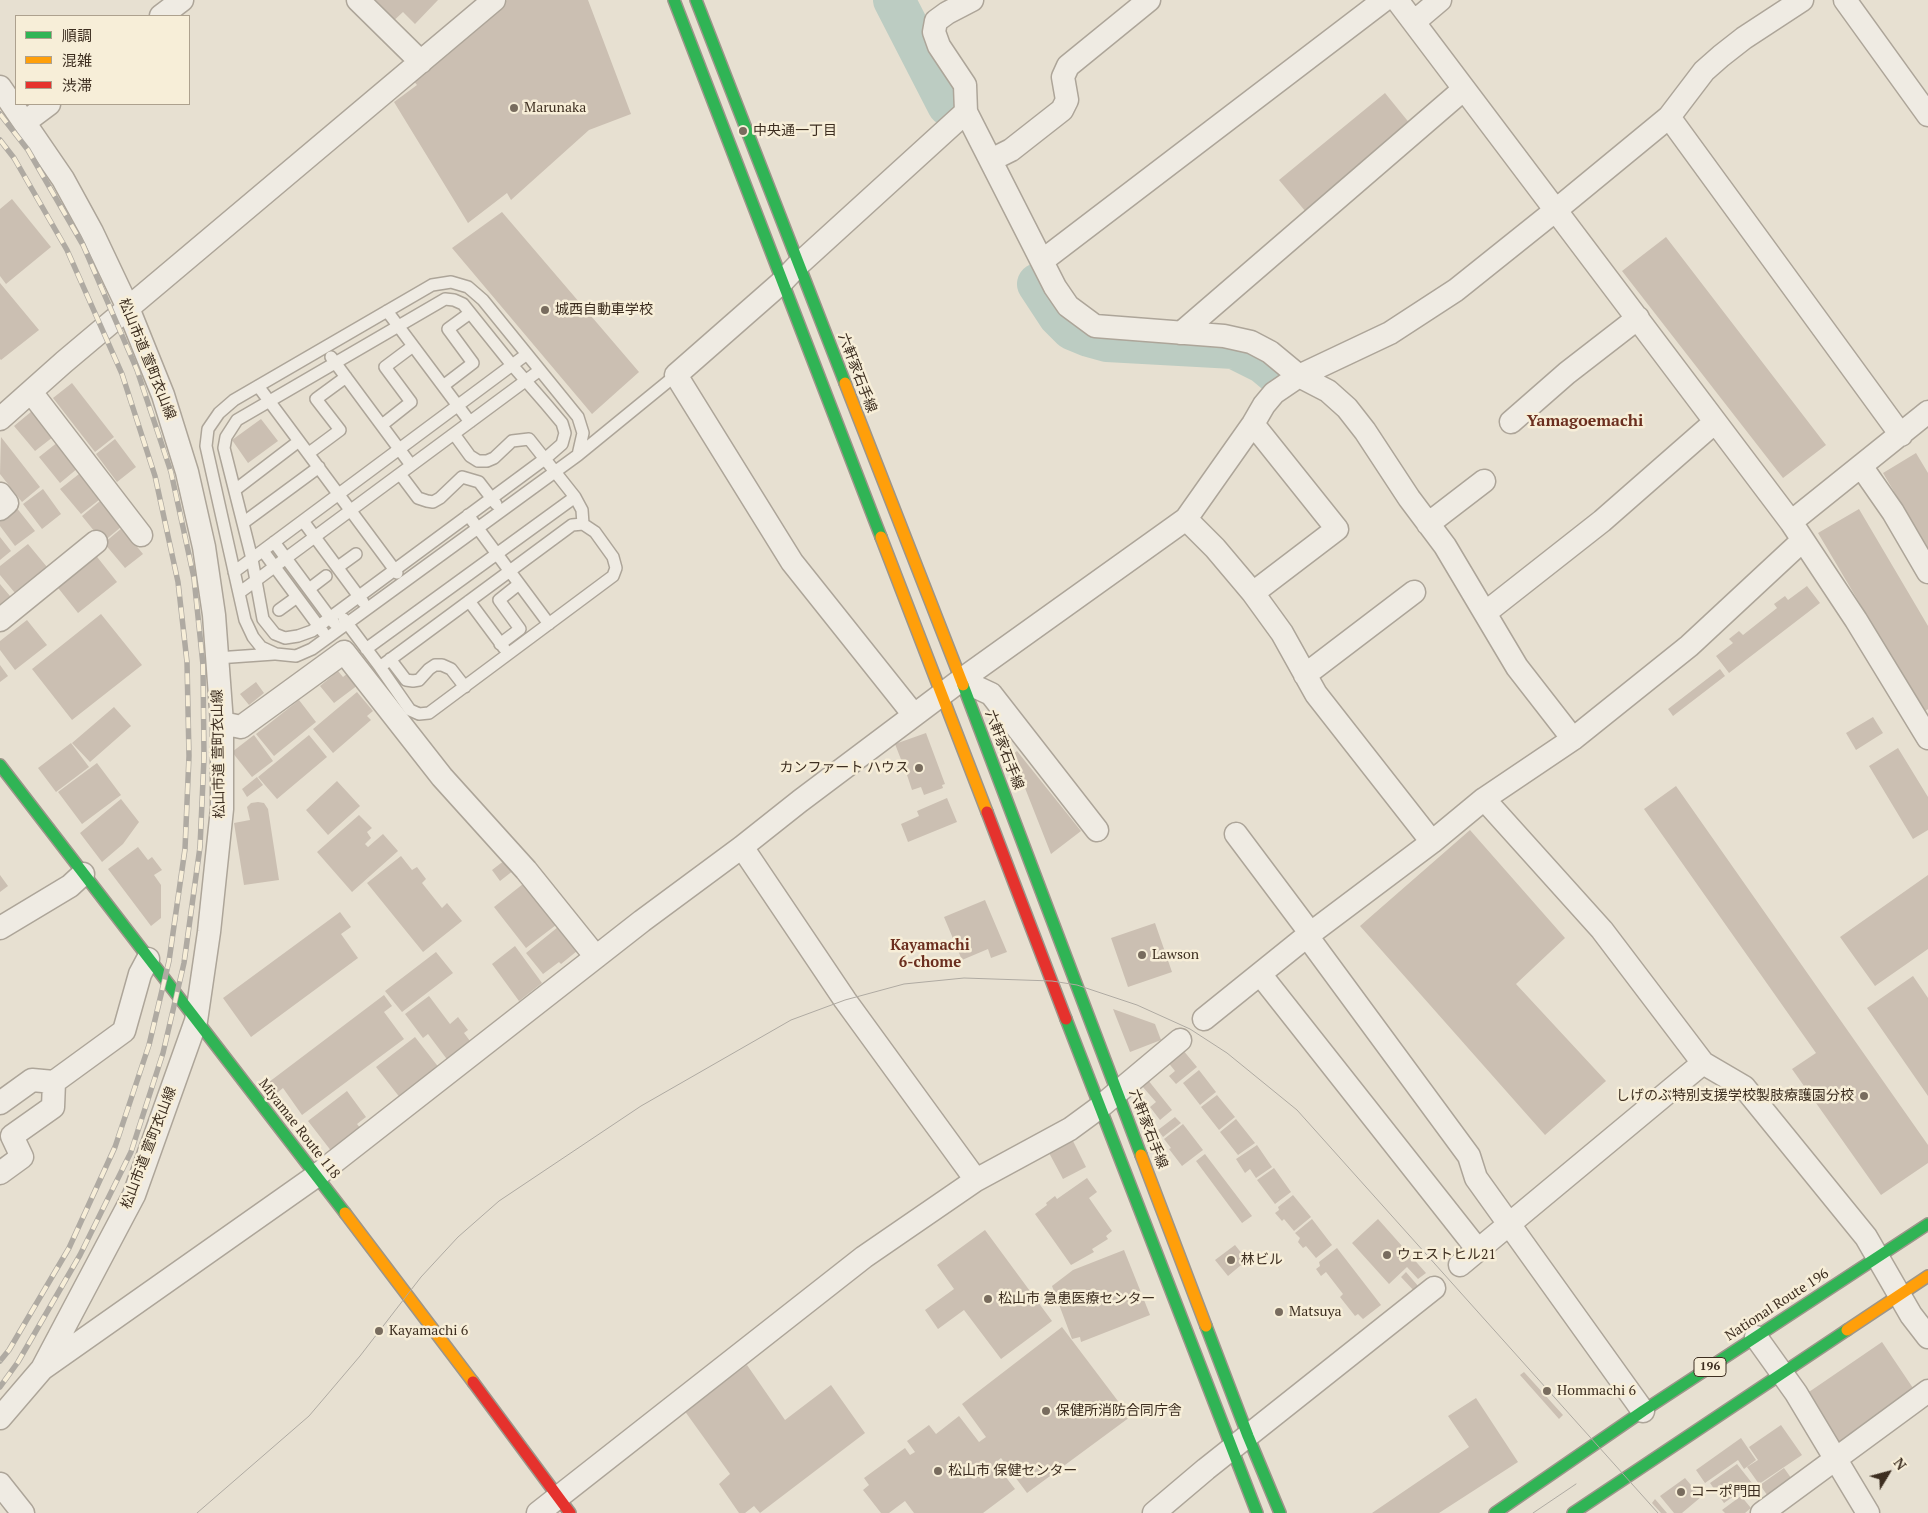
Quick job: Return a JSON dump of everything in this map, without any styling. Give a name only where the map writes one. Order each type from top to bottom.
[{"type":"main road","name":"六軒家石手線","points":[[674,0],[1100,1107],[1240,1443],[1280,1513]]},
{"type":"main road","name":"六軒家石手線","points":[[696,0],[961,680],[1118,1091],[1240,1443],[1257,1513]]},
{"type":"main road","name":"Miyamae Route 118","points":[[0,765],[316,1176],[564,1505]]},
{"type":"main road","name":"National Route 196","points":[[1495,1513],[1643,1411],[1928,1224]]},
{"type":"main road","points":[[1573,1513],[1928,1276]]},
{"type":"street","points":[[162,15],[182,0]]},
{"type":"street","points":[[358,0],[421,62]]},
{"type":"street","points":[[0,419],[128,308],[494,0]]},
{"type":"street","points":[[972,0],[936,21],[934,32],[939,46],[965,85],[966,112],[1055,287],[1068,306],[1095,326],[1224,336],[1250,342],[1270,352],[1299,376],[1328,391],[1346,408],[1365,431],[1445,546],[1517,667],[1573,739]]},
{"type":"street","points":[[991,160],[1011,150],[1062,110],[1067,100],[1063,77],[1068,66],[1149,0]]},
{"type":"street","points":[[1042,262],[1384,0]]},
{"type":"street","points":[[1397,0],[1638,318],[1797,532],[1856,620],[1926,731]]},
{"type":"street","points":[[1414,22],[1440,0]]},
{"type":"street","points":[[42,1370],[316,1176],[596,957],[800,801],[961,680],[1186,519],[1274,393],[1299,376],[1390,333],[1456,290],[1669,117],[1704,72],[1721,56],[1744,38],[1802,0]]},
{"type":"street","points":[[1845,0],[1928,115]]},
{"type":"street","name":"松山市道 萱町衣山線","points":[[0,87],[63,179],[92,232],[128,308],[163,395],[188,472],[204,547],[214,615],[222,723],[222,809],[218,856],[196,1020],[134,1195],[42,1370],[0,1418]]},
{"type":"street","points":[[1181,333],[1464,89]]},
{"type":"street","points":[[25,122],[48,105]]},
{"type":"street","points":[[914,715],[792,562],[676,375],[782,282],[798,264],[966,112]]},
{"type":"street","points":[[1669,117],[1900,435]]},
{"type":"street","points":[[1511,422],[1567,372],[1638,318]]},
{"type":"street","points":[[31,392],[141,535]]},
{"type":"street","points":[[1204,1019],[1309,935],[1432,842],[1484,799],[1573,739],[1689,646],[1861,466],[1928,412]]},
{"type":"street","points":[[1484,613],[1602,521],[1715,422]]},
{"type":"street","points":[[1253,424],[1337,529],[1253,593]]},
{"type":"street","points":[[1861,466],[1893,512],[1928,572]]},
{"type":"street","points":[[1428,524],[1484,481]]},
{"type":"street","points":[[0,494],[7,503],[0,509]]},
{"type":"street","points":[[1186,519],[1216,548],[1253,593],[1282,633],[1316,694],[1432,842]]},
{"type":"street","points":[[0,620],[96,542]]},
{"type":"street","points":[[1305,675],[1414,592]]},
{"type":"street","points":[[222,723],[241,728],[344,652],[442,777],[526,870],[596,957]]},
{"type":"street","points":[[961,680],[990,694],[1096,830]]},
{"type":"street","points":[[1484,799],[1602,930],[1703,1063],[1744,1088],[1866,1237],[1911,1315],[1928,1338]]},
{"type":"street","points":[[1236,834],[1469,1156],[1476,1178],[1643,1411]]},
{"type":"street","points":[[742,847],[845,1000],[976,1180]]},
{"type":"street","points":[[0,928],[70,886],[83,874]]},
{"type":"street","points":[[0,1103],[32,1080],[54,1082],[124,1031],[140,974],[148,959]]},
{"type":"street","points":[[1260,974],[1478,1250]]},
{"type":"street","points":[[538,1513],[564,1505],[864,1257],[976,1180],[1070,1129],[1100,1107],[1180,1040]]},
{"type":"street","points":[[1460,1265],[1703,1063]]},
{"type":"street","points":[[0,1173],[22,1157],[12,1136],[53,1107],[54,1082]]},
{"type":"street","points":[[1154,1513],[1434,1288]]},
{"type":"street","points":[[1756,1337],[1782,1374],[1868,1513]]},
{"type":"street","points":[[1762,1513],[1928,1391]]},
{"type":"street","points":[[0,1484],[23,1513]]},
{"type":"lane","points":[[276,654],[261,647],[252,637],[245,620],[206,446],[208,429],[219,413],[234,400],[432,286],[451,282],[468,288],[484,300],[578,417],[583,433],[578,455]]},
{"type":"lane","points":[[445,300],[454,300],[463,304],[470,313],[562,423],[565,433],[562,444],[546,458],[394,568],[318,626],[298,636],[285,638],[275,634],[263,619],[252,559],[224,448],[226,437],[238,420],[335,362],[445,300]]},
{"type":"lane","points":[[387,311],[470,422]]},
{"type":"lane","points":[[443,386],[473,363],[448,329],[470,313]]},
{"type":"lane","points":[[382,425],[411,402],[385,367],[413,346]]},
{"type":"lane","points":[[324,348],[412,465]]},
{"type":"lane","points":[[234,572],[527,354]]},
{"type":"lane","points":[[239,593],[540,370]]},
{"type":"lane","points":[[217,658],[276,654],[296,656],[312,649],[578,455],[676,375]]},
{"type":"lane","points":[[308,454],[340,430],[316,399],[346,377]]},
{"type":"lane","points":[[258,386],[404,582]]},
{"type":"lane","points":[[454,434],[470,456],[478,461],[487,461],[494,458],[512,441],[522,438],[530,439],[575,497],[582,510],[583,524]]},
{"type":"lane","points":[[234,490],[300,441]]},
{"type":"lane","points":[[243,523],[319,467]]},
{"type":"lane","points":[[400,474],[418,498],[426,502],[433,502],[440,498],[462,478],[479,482],[501,511]]},
{"type":"lane","points":[[366,649],[575,497]]},
{"type":"lane","points":[[468,515],[549,624]]},
{"type":"lane","points":[[303,521],[368,608]]},
{"type":"lane","points":[[274,542],[308,589],[366,649],[410,710],[419,714],[429,713],[613,576],[616,568],[613,557],[595,532],[583,524],[572,525],[380,667]]},
{"type":"lane","points":[[262,551],[327,638]]},
{"type":"lane","points":[[338,568],[356,554]]},
{"type":"lane","points":[[308,589],[326,576]]},
{"type":"lane","points":[[500,644],[520,629],[499,600],[520,584]]},
{"type":"lane","points":[[279,610],[297,597]]},
{"type":"lane","points":[[469,602],[508,654]]},
{"type":"lane","points":[[390,659],[406,680],[419,680],[429,669],[435,665],[442,664],[451,669],[464,687]]},
{"type":"building","points":[[364,0],[438,0],[415,24],[403,12],[389,25]]},
{"type":"building","name":"Marunaka","points":[[507,0],[588,0],[631,114],[589,130],[511,200],[507,193],[468,223],[394,102],[417,85],[412,79]]},
{"type":"building","points":[[1385,93],[1411,125],[1306,212],[1279,180]]},
{"type":"building","points":[[12,199],[51,247],[6,284],[0,276],[0,209]]},
{"type":"building","name":"城西自動車学校","points":[[502,212],[639,372],[592,414],[452,248]]},
{"type":"building","points":[[1666,237],[1826,445],[1783,478],[1622,271]]},
{"type":"building","points":[[0,283],[39,330],[1,360],[0,359]]},
{"type":"building","points":[[72,383],[114,437],[95,452],[53,398]]},
{"type":"building","points":[[32,411],[53,437],[35,451],[14,426]]},
{"type":"building","points":[[261,419],[278,441],[248,463],[232,440]]},
{"type":"building","points":[[1,437],[40,487],[22,502],[0,474]]},
{"type":"building","points":[[115,439],[136,467],[117,482],[96,454]]},
{"type":"building","points":[[58,442],[78,468],[60,483],[39,457]]},
{"type":"building","points":[[1916,453],[1928,473],[1928,549],[1883,473]]},
{"type":"building","points":[[79,474],[99,500],[81,514],[60,489]]},
{"type":"building","points":[[43,489],[61,514],[42,529],[23,504]]},
{"type":"building","points":[[100,501],[121,527],[103,542],[82,516]]},
{"type":"building","points":[[16,507],[35,531],[15,546],[0,526],[0,519]]},
{"type":"building","points":[[1859,509],[1928,626],[1928,709],[1924,712],[1818,533]]},
{"type":"building","points":[[122,528],[143,554],[125,568],[104,543]]},
{"type":"building","points":[[0,537],[11,551],[0,560]]},
{"type":"building","points":[[28,544],[47,567],[15,593],[0,575],[0,566]]},
{"type":"building","points":[[94,553],[117,582],[78,613],[55,584]]},
{"type":"building","points":[[0,584],[15,602],[0,614]]},
{"type":"building","points":[[1807,586],[1820,603],[1729,673],[1716,656],[1733,643],[1729,639],[1739,631],[1743,635],[1777,608],[1774,604],[1785,596],[1788,600]]},
{"type":"building","points":[[101,614],[142,665],[72,720],[32,669]]},
{"type":"building","points":[[27,620],[47,645],[15,670],[0,650],[0,641]]},
{"type":"building","points":[[0,665],[8,676],[0,682]]},
{"type":"building","points":[[1720,669],[1725,676],[1673,716],[1668,709]]},
{"type":"building","points":[[338,671],[343,677],[348,673],[358,685],[334,703],[320,686]]},
{"type":"building","points":[[256,682],[264,693],[249,705],[240,694]]},
{"type":"building","points":[[357,692],[373,711],[367,716],[371,720],[333,753],[313,729]]},
{"type":"building","points":[[299,700],[316,722],[274,756],[256,734]]},
{"type":"building","points":[[114,707],[131,726],[90,762],[72,743]]},
{"type":"building","points":[[1873,717],[1883,733],[1856,750],[1846,733]]},
{"type":"building","name":"カンファート ハウス","points":[[926,733],[945,784],[942,785],[943,788],[924,795],[921,787],[912,790],[906,772],[900,772],[897,764],[902,762],[895,744]]},
{"type":"building","points":[[254,735],[273,761],[252,777],[232,752]]},
{"type":"building","points":[[309,735],[327,757],[277,799],[258,777]]},
{"type":"building","points":[[71,743],[89,767],[56,792],[38,768]]},
{"type":"building","points":[[1898,748],[1928,797],[1928,830],[1913,839],[1869,766]]},
{"type":"building","points":[[1017,751],[1081,831],[1051,854],[1012,755]]},
{"type":"building","points":[[97,763],[121,795],[82,824],[58,792]]},
{"type":"building","points":[[257,777],[263,785],[247,797],[242,789]]},
{"type":"building","points":[[337,781],[360,806],[328,835],[306,810]]},
{"type":"building","points":[[1676,786],[1928,1145],[1928,1163],[1881,1195],[1792,1069],[1816,1053],[1644,809]]},
{"type":"building","points":[[947,798],[957,822],[908,842],[901,824],[919,816],[917,811]]},
{"type":"building","points":[[121,799],[139,822],[123,844],[102,862],[80,833]]},
{"type":"building","points":[[251,803],[264,803],[268,809],[279,880],[244,885],[234,823],[250,820],[247,807]]},
{"type":"building","points":[[359,815],[372,828],[367,832],[371,838],[365,844],[368,847],[383,834],[398,851],[352,892],[317,852]]},
{"type":"building","points":[[1470,830],[1565,938],[1516,984],[1606,1081],[1545,1135],[1360,926]]},
{"type":"building","points":[[138,847],[148,860],[152,857],[162,870],[154,875],[161,885],[161,918],[151,926],[108,869]]},
{"type":"building","points":[[401,856],[412,870],[417,867],[426,879],[422,883],[442,908],[447,903],[462,921],[423,952],[367,883]]},
{"type":"building","points":[[505,860],[514,870],[500,881],[492,870]]},
{"type":"building","points":[[0,875],[8,886],[0,892]]},
{"type":"building","points":[[1928,875],[1928,949],[1875,986],[1840,937]]},
{"type":"building","points":[[523,884],[556,925],[526,948],[494,907]]},
{"type":"building","points":[[985,900],[1007,952],[991,958],[988,949],[962,960],[944,917]]},
{"type":"building","points":[[340,912],[351,927],[341,934],[358,958],[251,1037],[223,998]]},
{"type":"building","name":"Lawson","points":[[1155,923],[1172,972],[1128,987],[1111,938]]},
{"type":"building","points":[[558,927],[577,951],[561,964],[559,962],[543,974],[526,953]]},
{"type":"building","points":[[515,946],[542,983],[519,1001],[492,964]]},
{"type":"building","points":[[436,952],[453,973],[402,1012],[385,991]]},
{"type":"building","points":[[1913,976],[1928,998],[1928,1096],[1867,1008]]},
{"type":"building","points":[[384,995],[392,1006],[384,1012],[404,1039],[302,1115],[283,1088],[277,1093],[269,1082]]},
{"type":"building","points":[[429,996],[450,1024],[458,1017],[468,1030],[464,1033],[473,1045],[449,1062],[428,1034],[423,1038],[405,1014]]},
{"type":"building","points":[[1113,1009],[1155,1024],[1161,1040],[1130,1052]]},
{"type":"building","points":[[415,1037],[440,1069],[401,1099],[376,1067]]},
{"type":"building","points":[[1178,1044],[1197,1067],[1176,1084],[1169,1076],[1175,1071],[1163,1056]]},
{"type":"building","points":[[1140,1070],[1172,1110],[1160,1120],[1150,1107],[1156,1102],[1142,1086]]},
{"type":"building","points":[[1199,1070],[1216,1092],[1200,1105],[1183,1083]]},
{"type":"building","points":[[347,1091],[366,1117],[357,1124],[361,1129],[332,1152],[308,1121]]},
{"type":"building","points":[[1217,1095],[1235,1117],[1219,1130],[1201,1107]]},
{"type":"building","points":[[1175,1117],[1181,1123],[1163,1137],[1158,1130]]},
{"type":"building","points":[[1236,1119],[1255,1143],[1238,1155],[1220,1132]]},
{"type":"building","points":[[1183,1124],[1203,1150],[1182,1166],[1164,1139]]},
{"type":"building","points":[[1072,1139],[1086,1167],[1063,1179],[1048,1151]]},
{"type":"building","points":[[1257,1145],[1272,1167],[1256,1178],[1250,1169],[1245,1173],[1236,1159]]},
{"type":"building","points":[[1205,1154],[1252,1216],[1242,1223],[1196,1161]]},
{"type":"building","points":[[1274,1168],[1291,1192],[1275,1204],[1257,1180]]},
{"type":"building","points":[[1087,1178],[1097,1192],[1089,1198],[1112,1231],[1106,1236],[1108,1239],[1092,1249],[1094,1252],[1071,1265],[1035,1214],[1055,1196],[1057,1199]]},
{"type":"building","points":[[1293,1195],[1311,1217],[1294,1231],[1284,1219],[1282,1221],[1275,1213],[1279,1210],[1278,1207]]},
{"type":"building","points":[[1312,1219],[1332,1245],[1316,1258],[1306,1246],[1303,1248],[1298,1242],[1300,1238],[1295,1233]]},
{"type":"building","name":"ウェストヒル21","points":[[1378,1219],[1426,1273],[1418,1279],[1407,1267],[1389,1284],[1352,1243]]},
{"type":"building","name":"松山市 急患医療センター","points":[[985,1230],[1052,1321],[1001,1359],[964,1310],[938,1329],[925,1310],[954,1289],[937,1265]]},
{"type":"building","name":"林ビル","points":[[1235,1245],[1247,1260],[1228,1276],[1215,1260]]},
{"type":"building","points":[[1337,1248],[1381,1305],[1363,1319],[1358,1314],[1355,1316],[1340,1297],[1343,1294],[1326,1272],[1321,1276],[1316,1269],[1320,1266],[1319,1262]]},
{"type":"building","points":[[1124,1250],[1150,1315],[1081,1342],[1080,1337],[1072,1339],[1052,1286],[1073,1270]]},
{"type":"building","points":[[1406,1272],[1419,1287],[1415,1292],[1401,1277]]},
{"type":"building","name":"保健所消防合同庁舎","points":[[1062,1327],[1130,1417],[1027,1493],[1001,1458],[995,1463],[1015,1489],[983,1513],[914,1513],[905,1501],[889,1513],[881,1513],[863,1490],[869,1485],[864,1478],[905,1448],[910,1455],[915,1452],[907,1441],[929,1425],[936,1434],[959,1416],[979,1442],[986,1437],[962,1404]]},
{"type":"building","points":[[1882,1342],[1915,1391],[1839,1443],[1806,1394]]},
{"type":"building","points":[[747,1365],[785,1420],[831,1385],[865,1433],[760,1513],[754,1506],[745,1513],[739,1513],[719,1484],[730,1474],[684,1410]]},
{"type":"building","points":[[1524,1372],[1563,1415],[1559,1419],[1520,1375]]},
{"type":"building","points":[[1476,1398],[1518,1462],[1439,1513],[1372,1513],[1469,1447],[1448,1416]]},
{"type":"building","points":[[1781,1425],[1802,1455],[1759,1484],[1747,1467],[1758,1460],[1749,1447]]},
{"type":"building","points":[[1741,1438],[1756,1460],[1744,1469],[1738,1460],[1705,1483],[1696,1470]]},
{"type":"building","points":[[1737,1464],[1752,1483],[1724,1503],[1710,1483]]},
{"type":"building","points":[[1784,1468],[1794,1482],[1770,1499],[1760,1485]]},
{"type":"building","name":"コーポ門田","points":[[1685,1478],[1701,1497],[1682,1513],[1674,1513],[1660,1496]]},
{"type":"building","points":[[1741,1496],[1751,1508],[1745,1513],[1725,1513],[1722,1510]]},
{"type":"building","points":[[1655,1499],[1667,1513],[1661,1513],[1652,1503]]},
{"type":"waterway","points":[[894,0],[948,105]]},
{"type":"waterway","points":[[1038,284],[1059,316],[1072,329],[1089,336],[1107,341],[1234,348],[1264,363],[1276,373]]},
{"type":"tram line","points":[[197,1513],[309,1416],[360,1356],[421,1277],[458,1237],[499,1201],[641,1106],[791,1020],[845,1000],[904,984],[964,978],[1052,981],[1077,985],[1137,1005],[1190,1029],[1227,1053],[1297,1110],[1658,1513]]},
{"type":"tram line","points":[[1533,1513],[1576,1484]]},
{"type":"railway","points":[[0,114],[28,150],[83,245],[137,370],[171,472],[194,578],[203,665],[204,758],[200,847],[184,963],[163,1053],[131,1152],[80,1255],[18,1362],[0,1387]]},
{"type":"railway","points":[[0,140],[14,158],[67,250],[122,374],[155,476],[178,582],[187,662],[189,756],[185,849],[169,961],[149,1045],[115,1147],[69,1248],[9,1350],[0,1361]]},
{"type":"traffic: fast","points":[[674,0],[881,537]]},
{"type":"traffic: fast","points":[[696,0],[845,383]]},
{"type":"traffic: fast","points":[[963,685],[1141,1155]]},
{"type":"traffic: fast","points":[[0,765],[345,1213]]},
{"type":"traffic: fast","points":[[1066,1019],[1257,1513]]},
{"type":"traffic: fast","points":[[1495,1513],[1643,1411],[1928,1224]]},
{"type":"traffic: fast","points":[[1206,1326],[1280,1513]]},
{"type":"traffic: fast","points":[[1573,1513],[1847,1330]]},
{"type":"traffic: slow","points":[[845,383],[963,685]]},
{"type":"traffic: slow","points":[[881,537],[987,812]]},
{"type":"traffic: slow","points":[[1141,1155],[1206,1326]]},
{"type":"traffic: slow","points":[[345,1213],[473,1382]]},
{"type":"traffic: slow","points":[[1847,1330],[1928,1276]]},
{"type":"traffic: jam","points":[[987,812],[1066,1019]]},
{"type":"traffic: jam","points":[[473,1382],[570,1513]]},
{"type":"place","name":"Marunaka","points":[[514,108]]},
{"type":"place","name":"中央通一丁目","points":[[743,131]]},
{"type":"place","name":"城西自動車学校","points":[[545,310]]},
{"type":"place","name":"カンファート ハウス","points":[[919,768]]},
{"type":"place","name":"Lawson","points":[[1142,955]]},
{"type":"place","name":"しげのぶ特別支援学校製肢療護園分校","points":[[1864,1096]]},
{"type":"place","name":"ウェストヒル21","points":[[1387,1255]]},
{"type":"place","name":"林ビル","points":[[1231,1260]]},
{"type":"place","name":"松山市 急患医療センター","points":[[988,1299]]},
{"type":"place","name":"Matsuya","points":[[1279,1312]]},
{"type":"place","name":"Kayamachi 6","points":[[379,1331]]},
{"type":"place","name":"Hommachi 6","points":[[1547,1391]]},
{"type":"place","name":"保健所消防合同庁舎","points":[[1046,1411]]},
{"type":"place","name":"松山市 保健センター","points":[[938,1471]]},
{"type":"place","name":"コーポ門田","points":[[1681,1492]]},
{"type":"district","name":"Yamagoemachi","points":[[1585,421]]},
{"type":"district","name":"Kayamachi 6-chome","points":[[930,954]]}]
